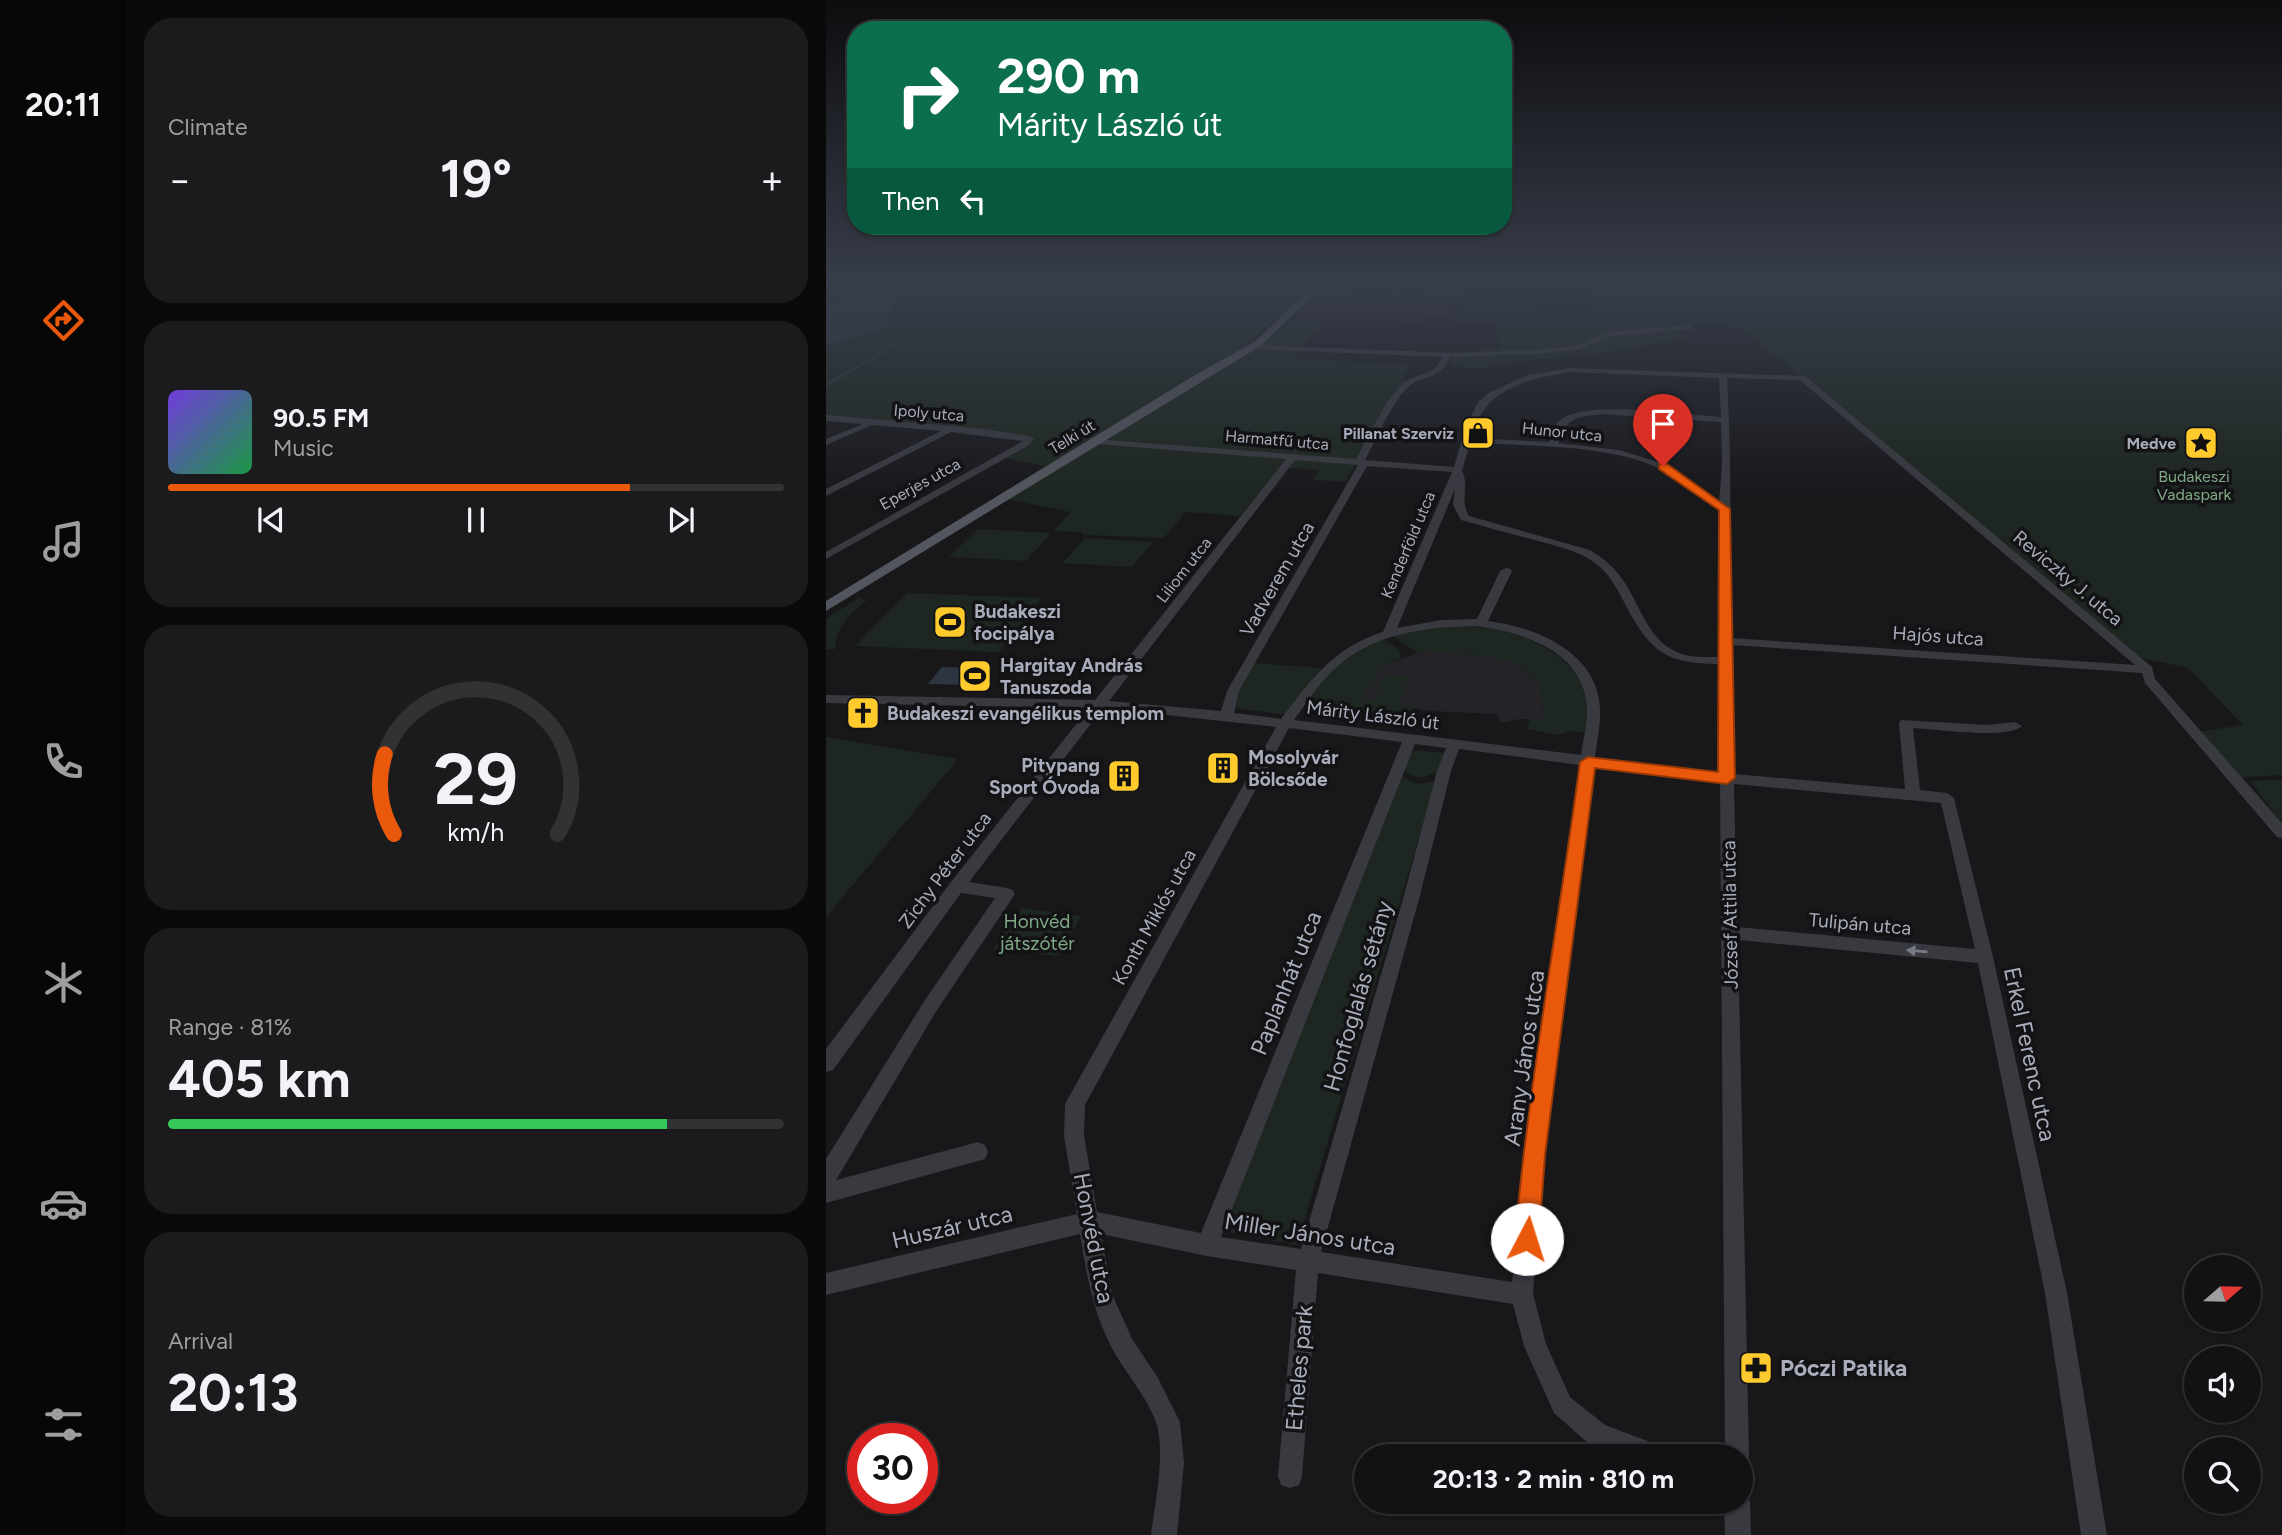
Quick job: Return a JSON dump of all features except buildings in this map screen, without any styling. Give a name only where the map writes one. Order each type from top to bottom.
[{"type":"main road","name":"Telki út","points":[[826,607],[1199,377],[1244,353]]},
{"type":"street","points":[[1391,353],[1448,355],[1510,353]]},
{"type":"street","name":"Vadverem utca","points":[[1226,716],[1233,691],[1405,386],[1433,375],[1448,355]]},
{"type":"street","name":"Kenderföld utca","points":[[1388,632],[1462,459],[1465,440],[1482,403],[1504,387],[1531,377],[1570,370],[1802,378]]},
{"type":"street","name":"József Attila utca","points":[[1723,375],[1727,464],[1724,509],[1737,1444]]},
{"type":"street","name":"Reviczky J. utca","points":[[1802,378],[2148,670],[2149,680],[2282,833]]},
{"type":"street","points":[[1552,445],[1561,424],[1585,412],[1724,420]]},
{"type":"street","name":"Ipoly utca","points":[[826,418],[1029,439]]},
{"type":"street","points":[[826,442],[865,425],[880,423]]},
{"type":"street","points":[[826,493],[948,430]]},
{"type":"street","name":"Eperjes utca","points":[[826,556],[1029,439]]},
{"type":"street","name":"Harmatfű utca","points":[[1096,440],[1456,470]]},
{"type":"street","name":"Hunor utca","points":[[1465,440],[1552,445],[1636,458],[1663,466],[1724,509]]},
{"type":"street","name":"Liliom utca","points":[[1100,704],[1293,456]]},
{"type":"street","points":[[1456,470],[1461,479],[1459,512],[1465,518],[1582,550],[1612,572],[1632,601],[1647,632],[1661,648],[1682,658],[1727,661]]},
{"type":"street","points":[[1481,623],[1506,571]]},
{"type":"street","name":"Konth Miklós utca","points":[[1074,1136],[1075,1104],[1285,723],[1318,678],[1334,661],[1388,632],[1449,622],[1481,623]]},
{"type":"street","name":"Arany János utca","points":[[1481,623],[1537,637],[1561,650],[1582,673],[1590,688],[1594,709],[1569,920],[1534,1155],[1522,1294],[1535,1346],[1562,1405],[1597,1434],[1624,1444]]},
{"type":"street","name":"Hajós utca","points":[[1726,641],[2148,670]]},
{"type":"street","name":"Márity László út","points":[[826,699],[1100,704],[1226,716],[1727,778],[1913,795]]},
{"type":"street","name":"Zichy Péter utca","points":[[826,1064],[957,886],[1100,704]]},
{"type":"street","points":[[1913,795],[1906,723],[1988,729],[2015,726]]},
{"type":"street","name":"Paplanhát utca","points":[[1207,1244],[1410,740]]},
{"type":"street","name":"Honfoglalás sétány","points":[[1308,1261],[1411,899],[1444,771],[1454,745]]},
{"type":"street","name":"Erkel Ferenc utca","points":[[1913,795],[1947,799],[1985,957],[2056,1293],[2094,1535]]},
{"type":"street","points":[[826,1178],[931,1005],[1007,894],[957,886]]},
{"type":"street","name":"Tulipán utca","points":[[1731,933],[1985,957]]},
{"type":"street","name":"Honvéd utca","points":[[1074,1136],[1101,1295],[1124,1347],[1150,1386],[1168,1422],[1172,1463],[1164,1535]]},
{"type":"street","points":[[826,1193],[978,1152]]},
{"type":"street","name":"Miller János utca","points":[[1090,1221],[1207,1244],[1522,1294]]},
{"type":"street","name":"Huszár utca","points":[[826,1284],[1090,1221]]},
{"type":"street","name":"Etheles park","points":[[1290,1476],[1308,1261]]},
{"type":"street","points":[[1737,1514],[1738,1535]]},
{"type":"shaded area","points":[[1426,650],[1510,660],[1541,685],[1543,720],[1519,719],[1501,723],[1496,714],[1430,711],[1373,701],[1360,696],[1385,665]]},
{"type":"shaded area","points":[[942,667],[982,668],[969,685],[928,684]]},
{"type":"green space","points":[[826,353],[1297,353],[1292,358],[1410,365],[1404,378],[1408,382],[1401,387],[1345,482],[1313,480],[1319,470],[1280,467],[1240,516],[1186,512],[1164,538],[1083,535],[1081,532],[1054,531],[1070,512],[996,497],[1046,466],[1005,458],[1032,438],[826,417]]},
{"type":"green space","points":[[1454,353],[1600,353],[1490,365],[1485,369],[1449,366]]},
{"type":"green space","name":"Budakeszi Vadaspark","points":[[1771,353],[2282,353],[2282,775],[2237,778],[2197,732],[2243,725],[2188,668],[2138,657]]},
{"type":"green space","points":[[978,529],[1051,533],[1026,561],[949,557]]},
{"type":"green space","points":[[1085,538],[1153,542],[1132,567],[1063,563]]},
{"type":"green space","name":"Budakeszi focipálya","points":[[907,593],[1041,598],[999,652],[855,646]]},
{"type":"green space","points":[[858,598],[867,600],[845,621],[838,634],[835,649],[826,650],[826,619]]},
{"type":"green space","points":[[1465,626],[1500,630],[1518,636],[1552,652],[1567,664],[1586,694],[1586,732],[1569,731],[1559,735],[1527,729],[1530,719],[1543,720],[1541,685],[1510,660],[1426,650],[1417,653],[1391,635],[1419,628]]},
{"type":"green space","points":[[1383,638],[1399,650],[1401,658],[1385,665],[1361,696],[1374,701],[1386,674],[1410,677],[1398,704],[1414,707],[1410,719],[1406,716],[1326,707],[1320,700],[1307,697],[1341,663]]},
{"type":"green space","points":[[1254,663],[1323,668],[1286,713],[1280,714],[1241,709],[1233,705]]},
{"type":"green space","points":[[826,737],[958,759],[826,917]]},
{"type":"green space","points":[[1415,750],[1442,753],[1444,756],[1439,771],[1421,778],[1407,774],[1403,768],[1410,753]]},
{"type":"green space","points":[[1402,777],[1418,784],[1436,781],[1297,1245],[1223,1231]]},
{"type":"green space","points":[[2282,779],[2282,823],[2250,781]]},
{"type":"green space","name":"Honvéd játszótér","points":[[1021,908],[1082,916],[1057,956],[993,949]]},
{"type":"waterway","points":[[826,385],[882,353]]},
{"type":"place","name":"Pillanat Szerviz","points":[[1478,433]]},
{"type":"place","name":"Medve","points":[[2201,443]]},
{"type":"place","name":"Budakeszi focipálya","points":[[950,622]]},
{"type":"place","name":"Hargitay András Tanuszoda","points":[[975,676]]},
{"type":"place","name":"Budakeszi evangélikus templom","points":[[863,713]]},
{"type":"place","name":"Mosolyvár Bölcsőde","points":[[1223,768]]},
{"type":"place","name":"Pitypang Sport Óvoda","points":[[1124,776]]},
{"type":"place","name":"Póczi Patika","points":[[1756,1368]]},
{"type":"route","points":[[1527,1239],[1534,1155],[1569,920],[1588,762],[1727,778],[1724,509],[1663,466]]}]
